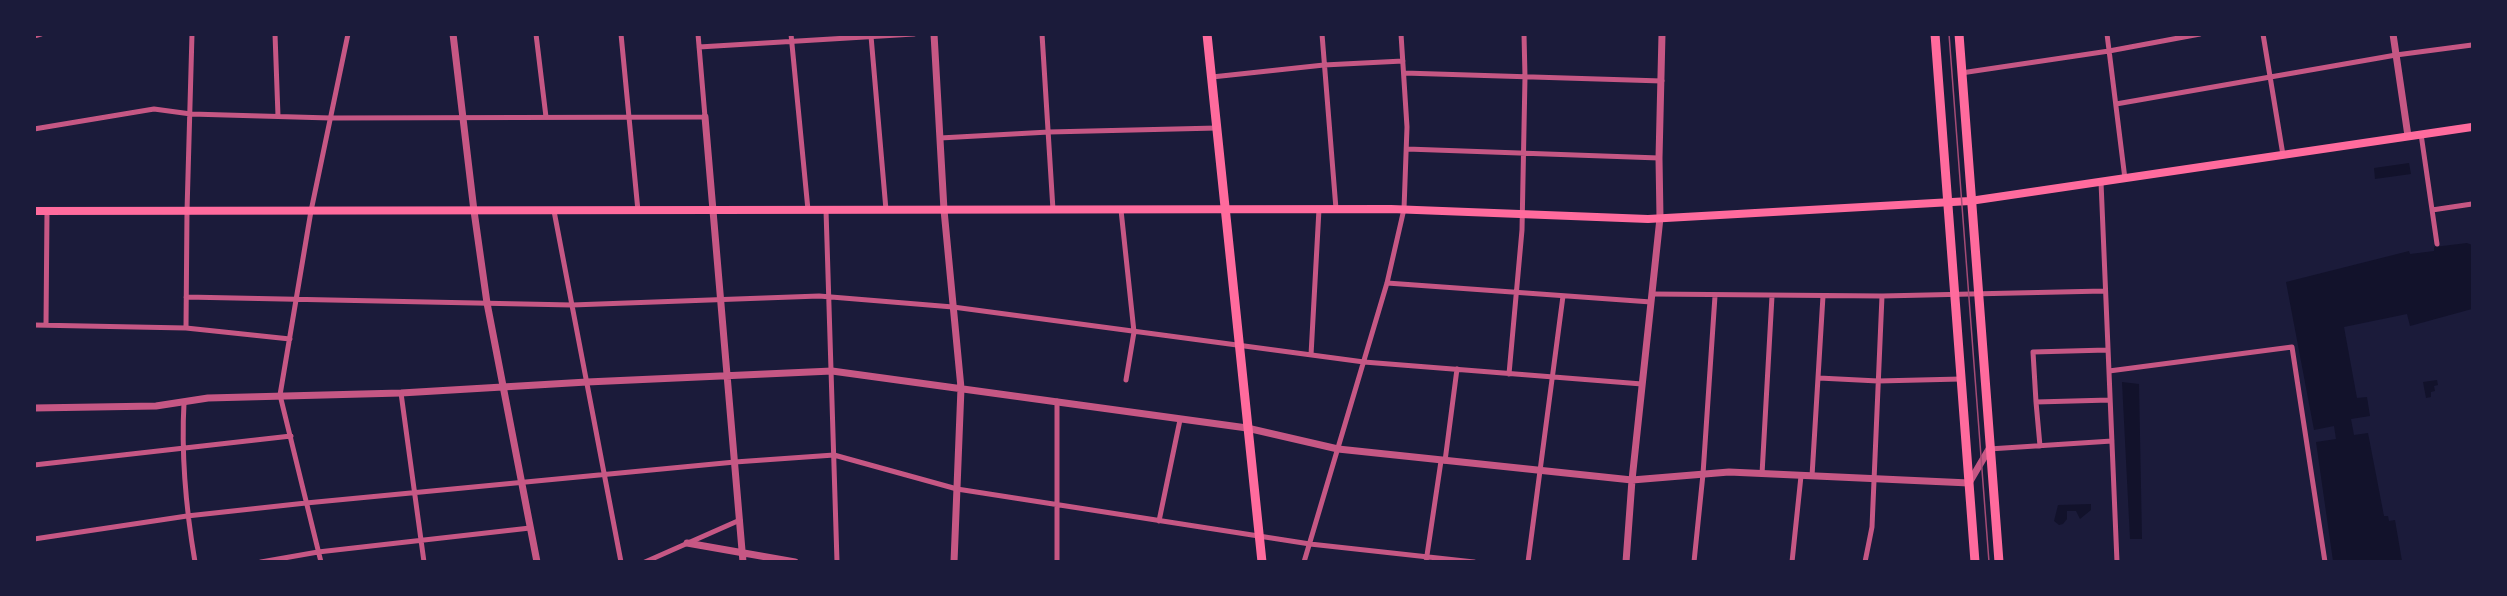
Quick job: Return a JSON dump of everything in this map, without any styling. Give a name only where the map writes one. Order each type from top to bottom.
[{"type":"main road","points":[[1207,34],[1262,561]]},
{"type":"main road","points":[[1935,34],[1976,561]]},
{"type":"main road","points":[[1959,34],[1999,561]]},
{"type":"main road","points":[[34,211],[1404,209],[1660,218],[1970,201],[2472,127]]},
{"type":"street","points":[[34,36],[40,34]]},
{"type":"street","points":[[186,328],[192,34]]},
{"type":"street","points":[[275,34],[278,116]]},
{"type":"street","points":[[321,561],[280,395],[311,211],[348,34]]},
{"type":"street","points":[[453,34],[487,303],[537,561]]},
{"type":"street","points":[[536,34],[546,117]]},
{"type":"street","points":[[621,34],[638,211]]},
{"type":"street","points":[[698,34],[743,558]]},
{"type":"street","points":[[699,47],[791,38],[914,34]]},
{"type":"street","points":[[934,34],[944,210],[961,388],[954,561]]},
{"type":"street","points":[[1042,34],[1053,210]]},
{"type":"street","points":[[1322,34],[1336,209]]},
{"type":"street","points":[[1304,561],[1387,283],[1404,209],[1407,127],[1401,34]]},
{"type":"street","points":[[1509,374],[1518,292],[1523,214],[1524,34]]},
{"type":"street","points":[[1626,561],[1632,480],[1660,218],[1662,34]]},
{"type":"street","points":[[2107,34],[2126,179]]},
{"type":"street","points":[[1961,73],[2109,51],[2200,34]]},
{"type":"street","points":[[2263,34],[2283,155]]},
{"type":"street","points":[[2393,34],[2408,136]]},
{"type":"street","points":[[871,36],[886,210]]},
{"type":"street","points":[[791,38],[808,210]]},
{"type":"street","points":[[2116,104],[2396,55],[2472,45]]},
{"type":"street","points":[[1212,77],[1324,65],[1403,61]]},
{"type":"street","points":[[1404,73],[1662,81]]},
{"type":"street","points":[[34,129],[154,109],[191,114],[330,118],[705,117]]},
{"type":"street","points":[[940,138],[1049,132],[1217,128]]},
{"type":"street","points":[[2421,134],[2437,244]]},
{"type":"street","points":[[1407,149],[1659,158]]},
{"type":"street","points":[[2101,182],[2117,561]]},
{"type":"street","points":[[2432,210],[2472,204]]},
{"type":"street","points":[[1311,355],[1319,209]]},
{"type":"street","points":[[826,210],[837,561]]},
{"type":"street","points":[[1121,210],[1134,332],[1126,380]]},
{"type":"street","points":[[46,325],[47,211]]},
{"type":"street","points":[[554,211],[621,561]]},
{"type":"street","points":[[1387,283],[1563,296],[1652,298],[2104,291]]},
{"type":"street","points":[[1528,561],[1563,296]]},
{"type":"street","points":[[1694,561],[1703,474],[1715,296]]},
{"type":"street","points":[[1762,474],[1772,296]]},
{"type":"street","points":[[1812,476],[1823,296]]},
{"type":"street","points":[[1865,561],[1872,527],[1875,480],[1881,296]]},
{"type":"street","points":[[186,297],[572,305],[721,299],[830,298],[953,308],[1364,362],[1642,384]]},
{"type":"street","points":[[34,326],[186,328],[290,339]]},
{"type":"street","points":[[2109,371],[2292,347],[2325,561]]},
{"type":"street","points":[[2040,446],[2033,352],[2107,350]]},
{"type":"street","points":[[1426,559],[1457,369]]},
{"type":"street","points":[[34,408],[184,403],[208,398],[280,395],[401,393],[832,371],[1247,428],[1338,449],[1632,480],[1703,474],[1762,474],[1969,483],[1989,449],[2112,441]]},
{"type":"street","points":[[1819,378],[1878,381],[1962,379]]},
{"type":"street","points":[[401,393],[424,561]]},
{"type":"street","points":[[2036,402],[2110,400]]},
{"type":"street","points":[[1057,401],[1057,561]]},
{"type":"street","points":[[184,403],[182,446],[187,516],[195,561]]},
{"type":"street","points":[[1159,521],[1180,420]]},
{"type":"street","points":[[34,465],[182,446],[291,436]]},
{"type":"street","points":[[34,539],[187,516],[306,503],[735,462],[834,455],[957,489],[1310,544],[1426,559],[1474,561]]},
{"type":"street","points":[[1792,561],[1801,476]]},
{"type":"street","points":[[645,561],[740,520]]},
{"type":"street","points":[[261,561],[318,552],[530,528]]},
{"type":"street","points":[[687,543],[743,558],[795,561]]},
{"type":"shaded area","points":[[2409,163],[2411,174],[2375,179],[2374,168]]},
{"type":"shaded area","points":[[2467,243],[2472,245],[2472,309],[2410,326],[2407,314],[2344,327],[2357,398],[2367,397],[2370,416],[2351,419],[2354,435],[2368,433],[2384,516],[2388,516],[2389,521],[2395,520],[2402,561],[2333,561],[2316,442],[2336,439],[2334,426],[2314,430],[2286,282],[2409,251],[2410,254],[2434,251],[2434,247]]},
{"type":"shaded area","points":[[2437,380],[2438,385],[2434,386],[2435,391],[2431,392],[2431,397],[2426,398],[2423,382]]},
{"type":"shaded area","points":[[2122,382],[2139,384],[2142,539],[2130,539]]},
{"type":"shaded area","points":[[2091,504],[2091,510],[2080,519],[2076,511],[2067,511],[2067,519],[2063,524],[2059,525],[2054,521],[2058,505]]},
{"type":"tram line","points":[[1949,34],[1989,562]]}]
